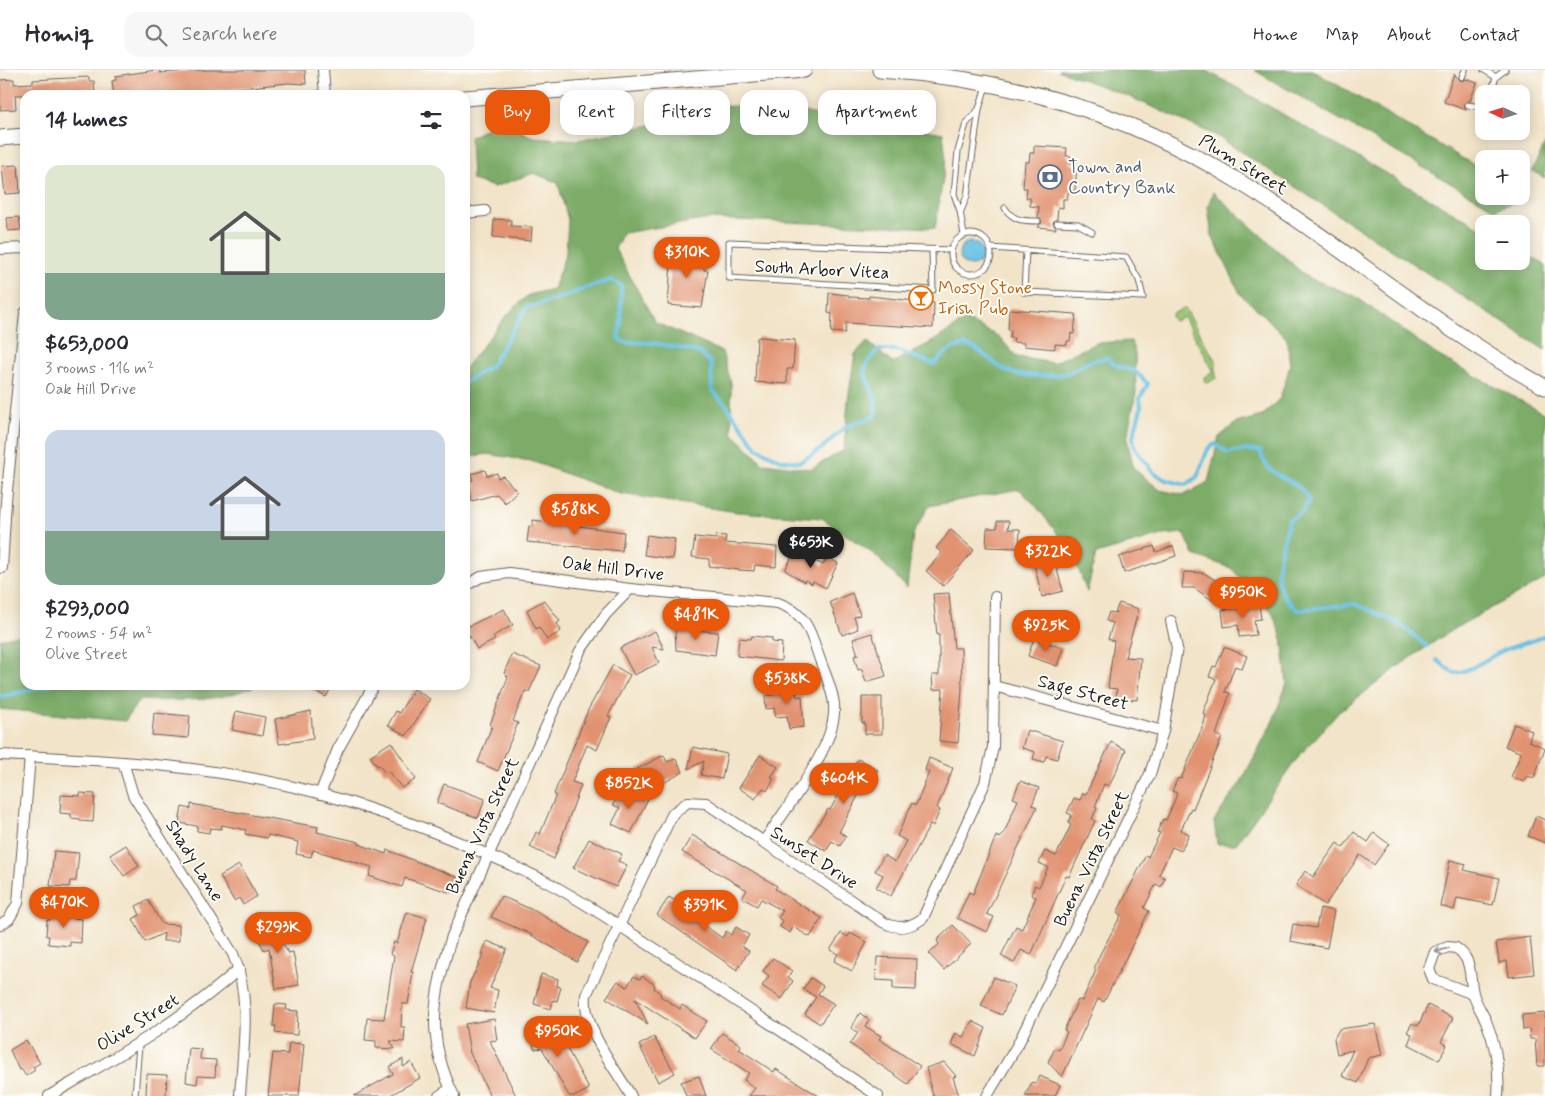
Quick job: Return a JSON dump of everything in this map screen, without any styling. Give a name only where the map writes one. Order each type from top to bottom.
[{"type":"main road","points":[[470,98],[804,70]]},
{"type":"main road","name":"Plum Street","points":[[880,70],[918,73],[986,83],[1027,92],[1119,120],[1204,162],[1276,205],[1455,331],[1545,387]]},
{"type":"main road","points":[[0,138],[20,136]]},
{"type":"street","points":[[323,70],[325,90]]},
{"type":"street","points":[[470,212],[484,211]]},
{"type":"street","points":[[0,249],[20,248]]},
{"type":"street","points":[[2,568],[20,368]]},
{"type":"street","name":"Oak Hill Drive","points":[[470,583],[481,577],[509,574],[630,589],[778,603],[789,606],[806,621],[834,704],[834,720],[826,747],[762,843]]},
{"type":"street","name":"Buena Vista Street","points":[[452,1092],[441,1065],[433,1012],[442,969],[452,936],[580,651],[606,614],[630,589]]},
{"type":"street","name":"Sunset Drive","points":[[631,1096],[590,1025],[584,1006],[586,995],[673,813],[680,806],[697,801],[706,804],[762,843],[892,927],[902,928],[915,924],[923,918],[985,783],[993,747],[995,597]]},
{"type":"street","name":"Buena Vista Street","points":[[988,1096],[1018,1044],[1150,774],[1163,731],[1177,648],[1171,621]]},
{"type":"street","name":"Sage Street","points":[[994,686],[1163,731]]},
{"type":"street","points":[[320,794],[347,731],[371,690]]},
{"type":"street","points":[[0,755],[123,762],[214,772],[320,794],[434,833],[542,880],[620,926],[878,1096]]},
{"type":"street","points":[[0,925],[10,919],[18,903],[30,756]]},
{"type":"street","name":"Shady Lane","points":[[123,762],[133,795],[233,954],[239,969],[245,1006],[240,1096]]},
{"type":"street","points":[[1473,994],[1433,979],[1429,965],[1435,952],[1452,947],[1463,954],[1470,967],[1473,994],[1486,1021],[1496,1051],[1499,1069],[1498,1096]]},
{"type":"street","name":"Olive Street","points":[[49,1096],[185,1015],[239,969]]},
{"type":"street","points":[[439,1096],[452,1092]]},
{"type":"lane","points":[[1462,77],[1465,70]]},
{"type":"lane","points":[[1484,70],[1496,78]]},
{"type":"lane","points":[[1494,85],[1496,78],[1505,70]]},
{"type":"lane","points":[[960,212],[967,196],[979,109],[986,83]]},
{"type":"lane","points":[[1468,105],[1475,106]]},
{"type":"lane","points":[[964,235],[960,212],[954,194],[958,151],[966,124],[979,109]]},
{"type":"lane","points":[[1005,208],[1010,216],[1022,221],[1038,221]]},
{"type":"lane","points":[[1057,222],[1078,224],[1092,232]]},
{"type":"lane","points":[[970,233],[983,237],[990,248],[990,260],[982,271],[969,274],[957,268],[953,263],[951,250],[954,243],[964,235],[970,233]]},
{"type":"lane","name":"South Arbor Vitea","points":[[932,251],[933,290],[729,278],[729,242],[932,251],[951,250]]},
{"type":"lane","points":[[990,248],[1126,257],[1140,280],[1143,297],[1024,292],[1026,251]]},
{"type":"lane","points":[[135,1096],[139,1044]]},
{"type":"green space","points":[[1058,70],[1206,70],[1475,225],[1475,270],[1530,270],[1530,256],[1545,265],[1545,350],[1217,136],[1130,97]]},
{"type":"green space","points":[[1254,70],[1312,70],[1475,166],[1475,197]]},
{"type":"green space","points":[[730,106],[740,106],[740,135],[808,135],[808,113],[818,115],[818,135],[936,135],[936,132],[943,133],[946,160],[935,228],[710,219],[623,233],[615,249],[655,322],[722,352],[731,383],[732,433],[763,463],[811,469],[844,450],[848,400],[855,354],[867,341],[892,363],[930,343],[966,320],[998,336],[1017,357],[1053,363],[1096,343],[1131,341],[1135,354],[1136,392],[1127,439],[1134,469],[1160,490],[1184,495],[1208,482],[1219,437],[1236,423],[1262,416],[1280,398],[1290,366],[1287,339],[1241,295],[1212,236],[1208,207],[1213,192],[1307,277],[1355,296],[1437,355],[1545,414],[1545,579],[1455,628],[1403,663],[1339,712],[1299,756],[1236,844],[1217,844],[1214,821],[1241,782],[1273,721],[1287,683],[1282,638],[1272,612],[1231,568],[1194,555],[1184,533],[1162,535],[1096,554],[1087,592],[1072,552],[1036,506],[1019,489],[929,506],[913,534],[907,588],[875,555],[822,518],[737,512],[621,494],[531,461],[488,454],[470,456],[470,362],[506,316],[528,295],[553,289],[566,253],[568,220],[558,183],[534,173],[494,187],[472,180],[470,137],[485,129],[485,135],[528,135],[533,137],[578,140],[602,135],[634,135],[634,128],[644,126],[644,135],[730,135]]},
{"type":"green space","points":[[1545,144],[1545,178],[1532,171]]},
{"type":"green space","points":[[1488,205],[1507,205],[1495,209]]},
{"type":"green space","points":[[1185,308],[1216,362],[1216,378],[1208,383],[1205,381],[1205,377],[1214,372],[1184,317],[1174,321],[1171,317],[1172,314]]},
{"type":"green space","points":[[20,634],[20,690],[245,690],[214,698],[139,700],[125,721],[0,709],[0,639]]},
{"type":"water","points":[[971,242],[976,243],[982,249],[982,259],[976,265],[971,266],[966,265],[960,259],[959,254],[960,249],[966,243]]},
{"type":"building","points":[[156,70],[160,70],[160,73],[201,70],[305,70],[306,84],[288,83],[222,90],[113,90],[112,81],[116,80],[115,76]]},
{"type":"building","points":[[1454,74],[1461,81],[1466,79],[1477,83],[1470,101],[1464,104],[1466,110],[1444,102]]},
{"type":"building","points":[[89,77],[89,81],[94,81],[95,90],[20,90],[20,95],[15,95],[16,109],[0,110],[0,80],[14,79],[14,84],[33,83],[33,80]]},
{"type":"building","name":"Town and Country Bank","points":[[1034,146],[1067,148],[1066,156],[1071,156],[1070,164],[1077,166],[1075,190],[1068,193],[1067,199],[1063,199],[1063,208],[1058,207],[1057,219],[1053,222],[1056,229],[1038,227],[1042,222],[1038,217],[1039,207],[1030,206],[1030,198],[1026,198],[1027,188],[1023,188],[1025,162],[1029,162],[1030,153],[1034,153]]},
{"type":"building","points":[[18,165],[20,193],[5,194],[2,166]]},
{"type":"building","points":[[19,217],[20,230],[8,231],[7,218]]},
{"type":"building","points":[[494,219],[511,220],[511,226],[532,227],[531,241],[493,237]]},
{"type":"building","points":[[672,249],[705,251],[704,270],[708,270],[702,308],[668,305]]},
{"type":"building","points":[[829,293],[849,295],[849,297],[869,298],[869,296],[934,303],[933,328],[846,323],[845,333],[831,332],[832,314],[828,313]]},
{"type":"building","points":[[1009,309],[1076,314],[1074,334],[1071,333],[1070,341],[1067,341],[1067,345],[1055,344],[1055,349],[1024,346],[1024,343],[1013,342],[1014,338],[1010,338],[1011,330],[1008,330]]},
{"type":"building","points":[[757,338],[795,340],[793,369],[787,369],[787,384],[755,382]]},
{"type":"building","points":[[485,470],[487,476],[497,473],[498,478],[503,476],[517,491],[505,503],[497,494],[472,501],[470,481],[473,480],[471,474]]},
{"type":"building","points":[[533,520],[624,532],[622,551],[527,542],[529,526],[533,527]]},
{"type":"building","points":[[997,521],[1009,521],[1008,529],[1020,529],[1019,548],[986,547],[987,528],[997,528]]},
{"type":"building","points":[[951,530],[974,550],[943,586],[926,571],[942,553],[936,548]]},
{"type":"building","points":[[647,535],[675,539],[672,559],[644,555]]},
{"type":"building","points":[[716,535],[726,536],[725,543],[777,547],[776,567],[755,565],[754,571],[739,570],[709,566],[709,559],[692,557],[695,537],[716,539]]},
{"type":"building","points":[[1154,546],[1156,552],[1173,546],[1176,556],[1124,573],[1119,557]]},
{"type":"building","points":[[795,551],[823,565],[827,557],[838,563],[826,588],[813,581],[812,584],[805,580],[804,582],[785,570]]},
{"type":"building","points":[[1054,559],[1063,591],[1042,597],[1034,564]]},
{"type":"building","points":[[1184,572],[1204,573],[1225,586],[1215,602],[1194,588],[1182,588]]},
{"type":"building","points":[[852,593],[860,615],[854,617],[858,629],[842,635],[830,602]]},
{"type":"building","points":[[949,593],[954,648],[961,648],[962,689],[958,743],[939,741],[943,689],[933,690],[932,675],[939,675],[939,635],[937,635],[933,594]]},
{"type":"building","points":[[544,600],[560,621],[557,623],[561,631],[547,640],[539,627],[536,629],[527,610]]},
{"type":"building","points":[[1119,603],[1139,609],[1125,657],[1141,658],[1137,700],[1116,698],[1117,689],[1108,688],[1114,641],[1108,639],[1113,623],[1106,621],[1109,612],[1115,613]]},
{"type":"building","points":[[1259,604],[1261,619],[1254,620],[1256,635],[1239,637],[1238,625],[1224,627],[1222,610]]},
{"type":"building","points":[[504,609],[513,625],[493,636],[495,640],[477,649],[470,637],[470,626]]},
{"type":"building","points":[[675,625],[690,627],[690,630],[718,632],[715,655],[676,650]]},
{"type":"building","points":[[655,631],[664,649],[652,647],[659,663],[634,675],[620,648]]},
{"type":"building","points":[[872,633],[886,676],[866,682],[862,669],[858,670],[854,656],[858,655],[853,639]]},
{"type":"building","points":[[752,636],[772,638],[772,642],[782,643],[781,661],[737,656],[739,638],[751,639]]},
{"type":"building","points":[[1034,638],[1063,648],[1057,666],[1028,656]]},
{"type":"building","points":[[1224,647],[1247,656],[1242,669],[1235,666],[1225,692],[1230,693],[1216,735],[1222,737],[1193,809],[1191,808],[1181,830],[1189,834],[1181,851],[1172,847],[1159,875],[1165,878],[1161,887],[1156,884],[1144,908],[1149,911],[1104,1002],[1098,999],[1062,1077],[1048,1062],[1055,1048],[1059,1050],[1067,1032],[1064,1030],[1078,1000],[1082,1001],[1096,970],[1094,969],[1100,954],[1121,915],[1117,913],[1146,855],[1148,857],[1160,833],[1157,832],[1163,819],[1166,820],[1174,802],[1177,793],[1172,791],[1178,778],[1181,779],[1204,723],[1206,715],[1203,713],[1216,679],[1209,677],[1213,666],[1216,667]]},
{"type":"building","points":[[512,654],[541,666],[529,692],[525,691],[513,721],[518,723],[498,771],[478,762],[508,677],[504,673]]},
{"type":"building","points":[[613,665],[630,675],[608,716],[611,717],[597,750],[587,745],[572,782],[581,785],[554,859],[530,847],[536,832],[540,834],[588,710]]},
{"type":"building","points":[[795,684],[797,697],[802,696],[804,727],[789,729],[787,716],[776,717],[774,708],[766,709],[765,696],[773,695],[772,687]]},
{"type":"building","points":[[313,690],[330,690],[326,697]]},
{"type":"building","points":[[413,690],[430,699],[406,736],[388,725],[396,711],[399,713]]},
{"type":"building","points":[[862,697],[882,697],[882,734],[865,734],[865,723],[862,723]]},
{"type":"building","points":[[236,711],[265,717],[262,736],[232,730]]},
{"type":"building","points":[[311,711],[313,739],[279,744],[275,719]]},
{"type":"building","points":[[154,713],[190,716],[188,738],[152,735]]},
{"type":"building","points":[[1514,724],[1532,731],[1529,741],[1545,748],[1534,778],[1527,776],[1524,782],[1511,777],[1521,753],[1505,746]]},
{"type":"building","points":[[1027,730],[1063,741],[1057,759],[1046,756],[1044,762],[1033,759],[1035,752],[1022,748]]},
{"type":"building","points":[[391,742],[416,779],[402,788],[388,771],[385,773],[379,765],[377,766],[370,756]]},
{"type":"building","points":[[1111,742],[1126,750],[1109,786],[1104,784],[1092,819],[1095,821],[1069,877],[1066,876],[1031,955],[1021,950],[1014,963],[1001,956],[1016,926],[1022,929],[1036,897],[1031,895],[1035,885],[1039,887],[1048,867],[1039,863],[1045,851],[1056,856],[1071,825],[1068,823],[1072,815],[1067,813],[1074,798],[1080,800],[1083,793],[1086,794]]},
{"type":"building","points":[[693,747],[727,754],[722,779],[701,775],[704,761],[688,769]]},
{"type":"building","points":[[664,755],[667,762],[675,758],[683,772],[649,791],[637,769]]},
{"type":"building","points":[[760,755],[778,767],[771,777],[774,779],[767,791],[763,788],[755,799],[739,788]]},
{"type":"building","points":[[929,758],[953,768],[937,808],[940,810],[933,826],[930,825],[891,896],[876,888],[883,875],[875,871],[884,855],[895,862],[906,841],[897,836],[912,803],[916,805],[929,772],[925,770]]},
{"type":"building","points":[[858,759],[878,770],[873,778],[878,781],[872,792],[866,789],[862,796],[859,794],[839,832],[846,836],[840,846],[832,841],[826,851],[808,840],[828,809],[830,810],[845,783],[843,781]]},
{"type":"building","points":[[1020,781],[1039,788],[1032,805],[1037,807],[987,914],[994,917],[987,932],[957,918],[969,892],[973,894],[996,836],[1000,838],[1004,833],[1018,800],[1013,798]]},
{"type":"building","points":[[444,784],[485,799],[478,818],[437,803]]},
{"type":"building","points":[[631,788],[649,797],[631,833],[612,824],[620,808],[613,805],[618,795],[625,798]]},
{"type":"building","points":[[80,793],[95,794],[93,822],[80,821],[80,819],[71,818],[71,814],[60,813],[61,795],[80,796]]},
{"type":"building","points":[[191,804],[318,827],[317,832],[359,842],[359,844],[386,854],[387,850],[457,877],[451,893],[405,878],[402,887],[369,876],[372,867],[313,850],[311,857],[296,854],[298,842],[268,835],[267,838],[245,834],[246,830],[222,825],[221,829],[210,828],[209,833],[197,831],[197,826],[179,823],[182,807],[191,809]]},
{"type":"building","points":[[1536,816],[1545,820],[1545,843],[1528,836]]},
{"type":"building","points":[[1354,832],[1368,842],[1374,833],[1389,844],[1374,865],[1360,855],[1325,905],[1296,885],[1305,871],[1313,877],[1337,843],[1343,848]]},
{"type":"building","points":[[692,835],[777,886],[775,889],[822,918],[810,937],[793,927],[790,933],[780,927],[783,921],[778,918],[783,911],[761,899],[757,906],[742,898],[747,890],[682,852]]},
{"type":"building","points":[[589,839],[622,854],[618,861],[627,865],[616,887],[573,868]]},
{"type":"building","points":[[126,845],[139,866],[124,876],[110,855]]},
{"type":"building","points":[[54,851],[79,853],[76,881],[70,881],[69,887],[50,886]]},
{"type":"building","points":[[1450,860],[1466,864],[1464,870],[1499,878],[1493,905],[1457,898],[1454,910],[1440,906]]},
{"type":"building","points":[[239,865],[257,896],[243,905],[239,898],[234,901],[220,876]]},
{"type":"building","points":[[501,896],[535,911],[588,942],[577,962],[528,933],[491,917]]},
{"type":"building","points":[[669,897],[680,904],[684,897],[703,910],[697,920],[722,938],[726,931],[731,935],[736,927],[749,935],[742,946],[749,951],[737,970],[657,915]]},
{"type":"building","points":[[148,900],[162,924],[179,925],[179,941],[163,941],[164,933],[145,942],[133,919],[140,915],[136,906]]},
{"type":"building","points":[[1320,908],[1334,911],[1327,948],[1290,941],[1293,924],[1316,928]]},
{"type":"building","points":[[51,911],[72,913],[71,918],[82,919],[81,943],[70,942],[70,946],[48,944],[49,936],[46,936],[47,920],[50,920]]},
{"type":"building","points":[[407,912],[427,918],[411,972],[413,972],[408,1004],[402,1004],[401,1027],[405,1027],[404,1042],[390,1041],[395,1049],[376,1048],[376,1041],[365,1040],[367,1018],[384,1019],[394,956],[390,954],[394,942],[397,943]]},
{"type":"building","points":[[267,913],[288,953],[293,952],[299,985],[276,989],[269,948],[264,950],[257,937],[262,934],[254,920]]},
{"type":"building","points":[[953,925],[971,944],[944,970],[929,954],[939,944],[937,940]]},
{"type":"building","points":[[841,933],[848,937],[850,933],[867,942],[852,971],[834,961],[838,954],[830,950]]},
{"type":"building","points":[[1530,937],[1534,974],[1509,977],[1507,961],[1499,963],[1496,942]]},
{"type":"building","points":[[487,941],[507,949],[490,988],[498,990],[494,1013],[466,1008],[470,982],[484,954],[482,953]]},
{"type":"building","points":[[877,957],[917,959],[916,990],[893,989],[893,981],[876,980]]},
{"type":"building","points":[[773,958],[792,971],[788,977],[793,981],[782,999],[762,986],[769,976],[763,971]]},
{"type":"building","points":[[541,974],[558,979],[557,986],[561,987],[557,1001],[553,1000],[551,1009],[534,1004]]},
{"type":"building","points":[[634,976],[640,979],[642,976],[655,985],[654,988],[661,994],[660,996],[680,1009],[682,1005],[707,1021],[695,1038],[635,999],[648,1024],[606,998],[618,981],[627,987]]},
{"type":"building","points":[[994,977],[1015,986],[1002,1015],[981,1006]]},
{"type":"building","points":[[811,978],[823,986],[818,994],[834,1004],[820,1024],[805,1014],[816,997],[803,989]]},
{"type":"building","points":[[275,1004],[287,1005],[286,1010],[298,1011],[297,1035],[275,1033],[276,1026],[273,1026]]},
{"type":"building","points":[[1428,1005],[1453,1018],[1441,1042],[1447,1045],[1439,1060],[1408,1044],[1412,1034],[1407,1032],[1412,1023],[1418,1026]]},
{"type":"building","points":[[860,1013],[869,1020],[865,1026],[881,1036],[879,1039],[920,1066],[908,1084],[850,1044],[858,1033],[851,1028]]},
{"type":"building","points":[[1545,1013],[1545,1066],[1537,1066],[1535,1039],[1530,1039],[1529,1029],[1523,1030],[1522,1015]]},
{"type":"building","points":[[494,1019],[497,1040],[490,1041],[516,1096],[490,1096],[470,1053],[465,1024]]},
{"type":"building","points":[[548,1020],[547,1027],[555,1025],[560,1051],[566,1047],[589,1089],[576,1096],[569,1096],[542,1048],[534,1049],[529,1024]]},
{"type":"building","points":[[972,1021],[986,1028],[975,1056],[951,1044],[956,1033],[963,1037]]},
{"type":"building","points":[[1375,1024],[1382,1055],[1368,1058],[1358,1083],[1342,1076],[1353,1050],[1337,1054],[1334,1039],[1339,1029]]},
{"type":"building","points":[[722,1033],[741,1045],[739,1049],[774,1072],[776,1069],[819,1096],[749,1096],[755,1088],[744,1080],[749,1073],[711,1049]]},
{"type":"building","points":[[654,1037],[675,1073],[658,1082],[639,1045]]},
{"type":"building","points":[[26,1040],[40,1063],[33,1067],[35,1070],[26,1076],[21,1069],[19,1070],[10,1050]]},
{"type":"building","points":[[289,1043],[304,1044],[299,1096],[268,1096],[273,1053],[288,1054]]},
{"type":"building","points":[[189,1048],[201,1049],[200,1059],[216,1060],[215,1077],[198,1076],[197,1084],[186,1082]]},
{"type":"building","points":[[403,1059],[403,1067],[411,1062],[420,1078],[389,1096],[354,1096],[393,1074],[389,1067]]},
{"type":"building","points":[[944,1062],[956,1076],[953,1077],[959,1096],[933,1096],[926,1068]]},
{"type":"building","points":[[147,1074],[167,1075],[166,1096],[146,1096]]},
{"type":"building","points":[[699,1076],[706,1096],[686,1096],[681,1082]]},
{"type":"building","points":[[1040,1076],[1060,1085],[1055,1096],[1025,1096],[1032,1082],[1036,1084]]},
{"type":"waterway","points":[[470,379],[491,366],[527,307],[548,302],[611,280],[621,285],[621,323],[618,338],[624,342],[654,343],[699,352],[711,363],[712,390],[727,406],[757,448],[781,460],[800,462],[821,449],[845,427],[875,416],[876,401],[864,372],[869,360],[878,350],[896,350],[934,364],[948,352],[959,346],[968,346],[1004,369],[1016,374],[1032,375],[1066,373],[1089,362],[1106,358],[1117,366],[1135,371],[1148,384],[1140,398],[1141,408],[1133,437],[1135,449],[1154,473],[1166,480],[1186,485],[1197,477],[1208,449],[1215,444],[1228,453],[1247,450],[1260,451],[1270,469],[1304,493],[1309,501],[1302,512],[1289,520],[1279,557],[1278,569],[1281,591],[1298,610],[1355,604],[1398,623],[1427,646]]},
{"type":"waterway","points":[[1437,660],[1453,673],[1460,672],[1474,667],[1507,649],[1545,636]]},
{"type":"waterway","points":[[0,697],[30,690]]},
{"type":"place","name":"Town and Country Bank","points":[[1050,177]]},
{"type":"place","name":"Mossy Stone Irish Pub","points":[[921,298]]}]
